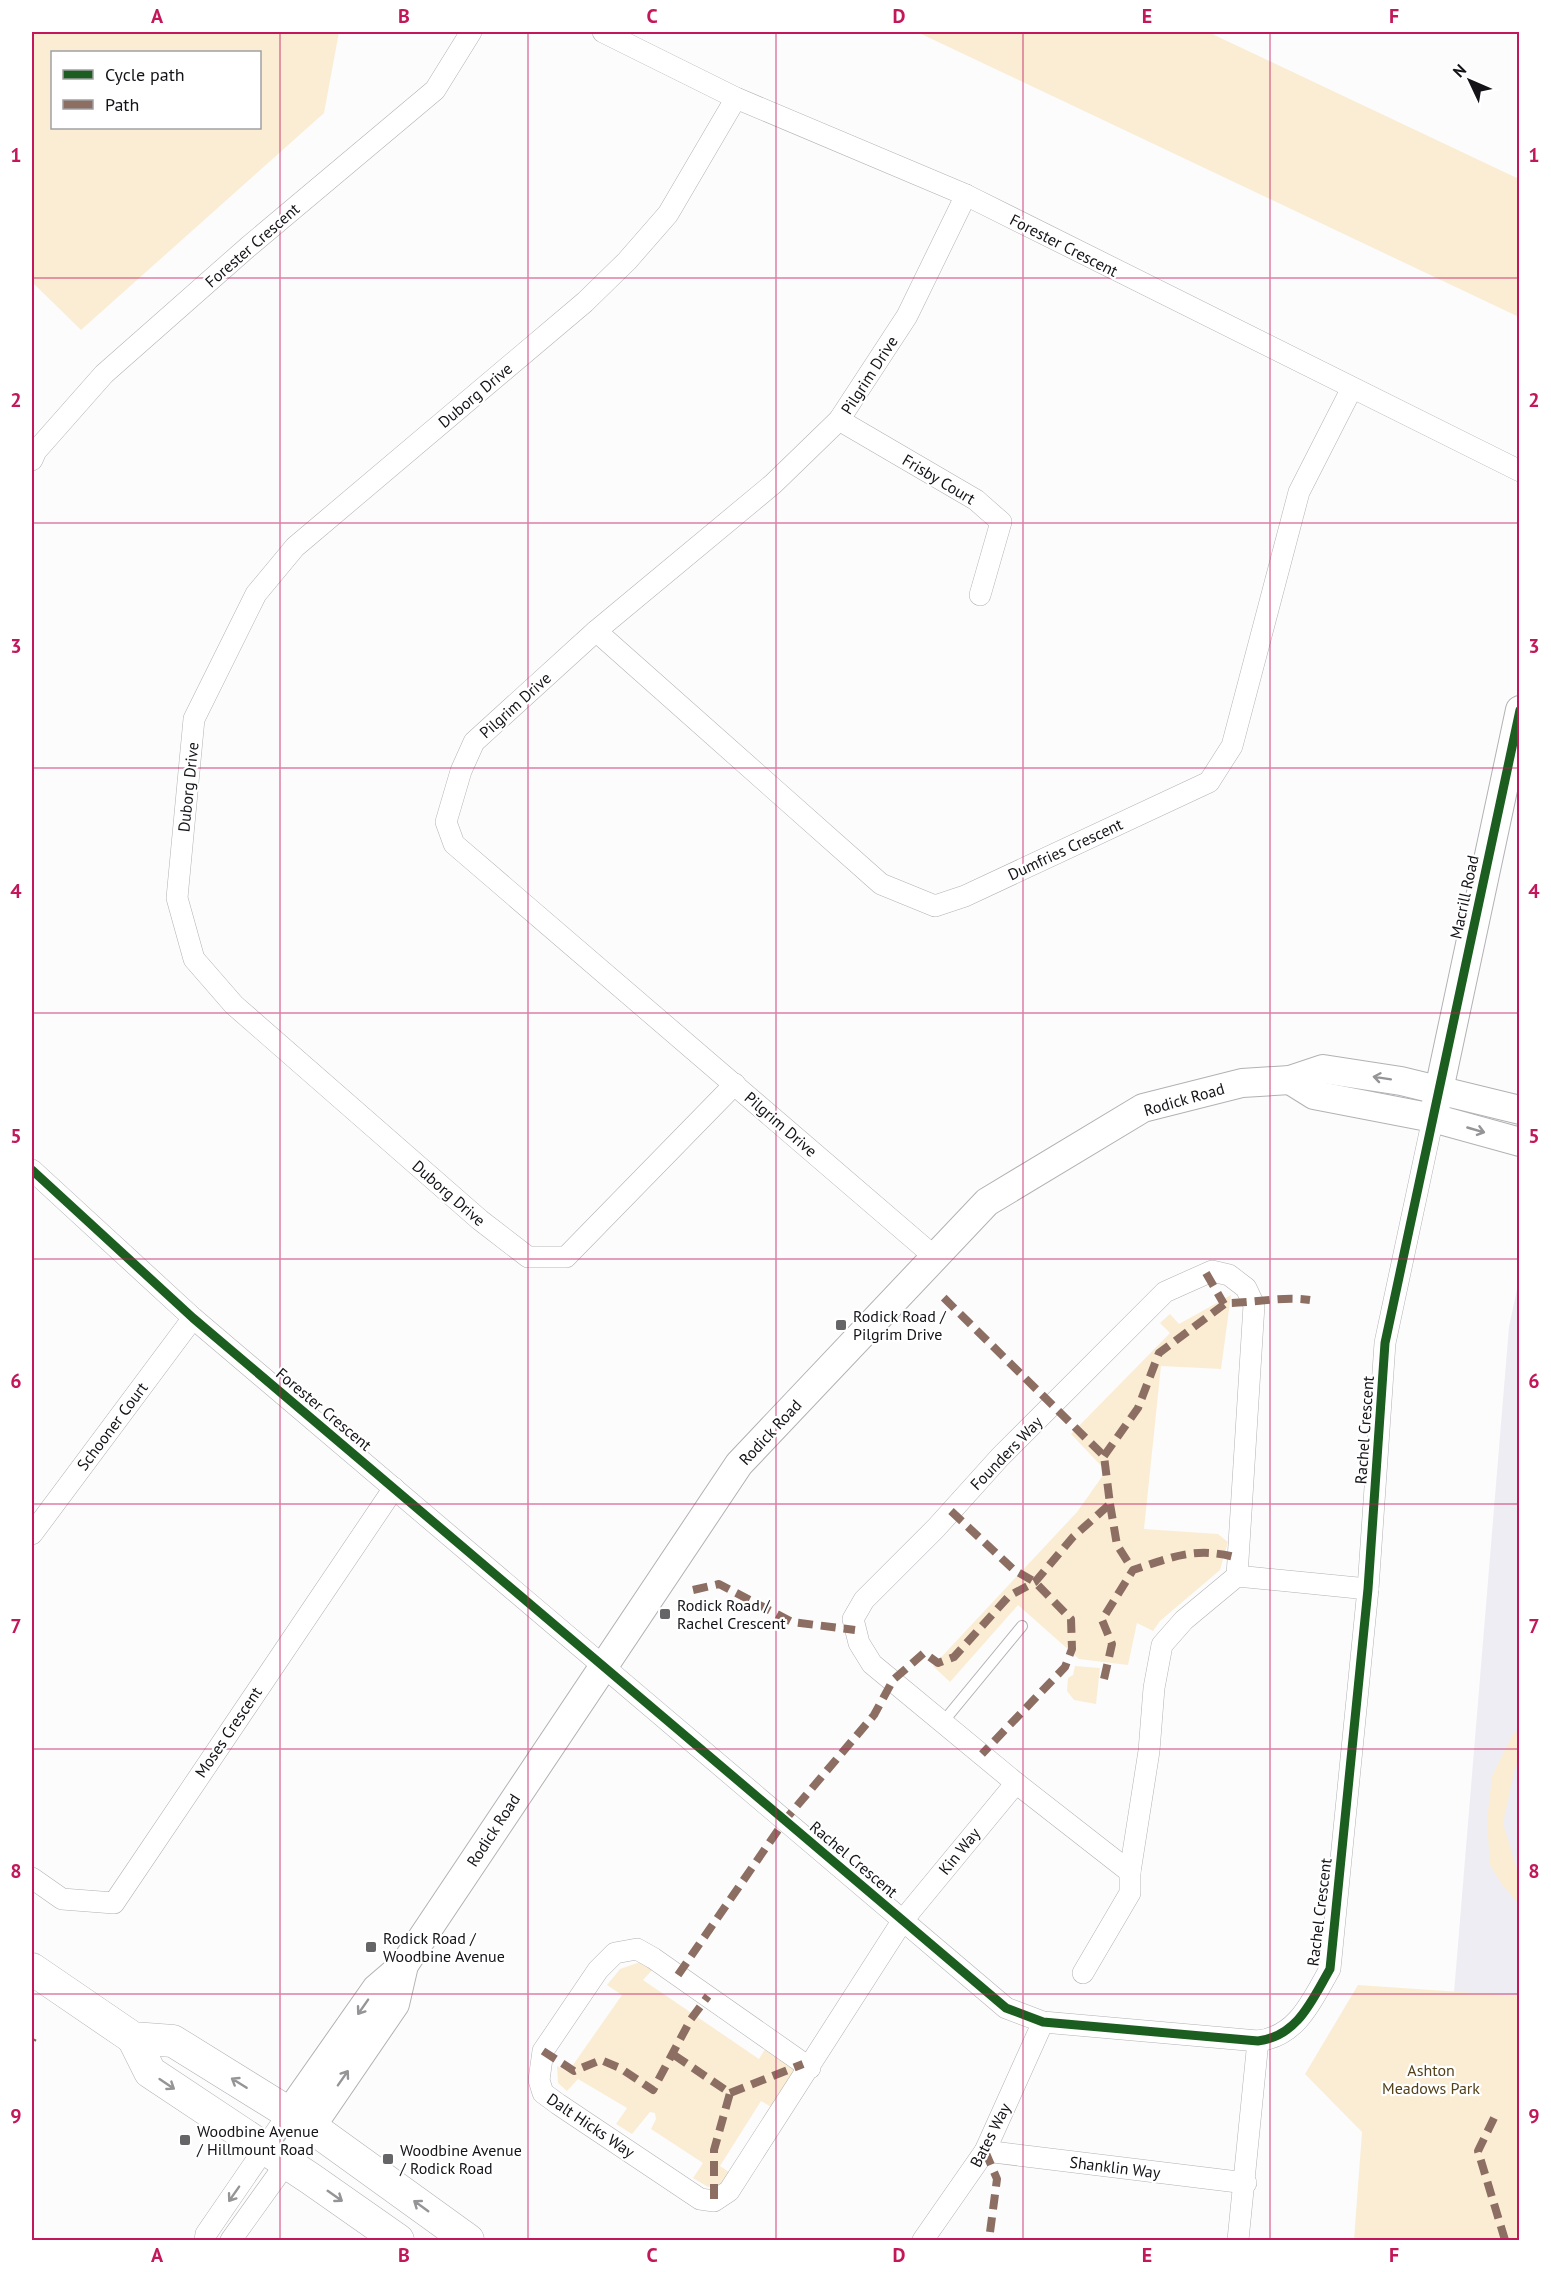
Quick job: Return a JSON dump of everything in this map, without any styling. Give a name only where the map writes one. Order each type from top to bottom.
[{"type":"main road","name":"Macrill Road","points":[[1432,1118],[1520,710]]},
{"type":"main road","name":"Rodick Road","points":[[276,2156],[299,2120],[395,2004],[404,1965],[739,1464],[987,1202],[1143,1108],[1242,1083],[1290,1080],[1323,1069],[1439,1090],[1520,1110]]},
{"type":"main road","points":[[1290,1080],[1314,1095],[1432,1118],[1520,1142]]},
{"type":"main road","points":[[32,1970],[133,2038],[173,2042],[299,2120],[468,2241]]},
{"type":"main road","points":[[133,2038],[150,2072],[398,2241]]},
{"type":"street","name":"Forester Crescent","points":[[32,460],[36,451],[104,374],[249,247],[435,90],[471,32]]},
{"type":"street","name":"Forester Crescent","points":[[603,32],[736,98],[966,195],[1520,471]]},
{"type":"street","name":"Duborg Drive","points":[[735,1084],[566,1257],[528,1257],[480,1220],[234,1005],[194,959],[177,898],[194,719],[256,594],[296,547],[585,302],[627,261],[668,214],[736,98]]},
{"type":"street","name":"Pilgrim Drive","points":[[936,1258],[454,844],[446,822],[461,771],[474,742],[596,631],[773,484],[839,420],[907,316],[966,195]]},
{"type":"street","name":"Dumfries Crescent","points":[[596,631],[881,884],[935,906],[965,896],[1209,782],[1232,746],[1299,492],[1352,388]]},
{"type":"street","name":"Frisby Court","points":[[839,420],[976,500],[1001,522],[981,595]]},
{"type":"street","name":"Rachel Crescent","points":[[602,1666],[1006,2008],[1043,2022],[1258,2042],[1274,2039],[1298,2023],[1330,1969],[1368,1589],[1385,1343],[1432,1118]]},
{"type":"street","name":"Forester Crescent","points":[[32,1170],[193,1318],[602,1666]]},
{"type":"street","name":"Founders Way","points":[[1130,1872],[1016,1783],[872,1664],[859,1643],[853,1619],[864,1600],[936,1528],[1000,1457],[1165,1292],[1212,1271],[1229,1275],[1246,1288],[1254,1305],[1237,1576]]},
{"type":"street","name":"Schooner Court","points":[[32,1534],[193,1318]]},
{"type":"street","name":"Moses Crescent","points":[[32,1878],[62,1899],[114,1902],[394,1488]]},
{"type":"street","points":[[1083,1973],[1130,1893],[1130,1872],[1149,1752],[1154,1688],[1162,1645],[1184,1620],[1237,1576],[1368,1589]]},
{"type":"street","name":"Kin Way","points":[[903,1920],[1016,1783]]},
{"type":"street","name":"Dalt Hicks Way","points":[[810,2068],[653,1958],[636,1949],[615,1953],[598,1970],[543,2050],[539,2080],[543,2093],[558,2104],[699,2199],[714,2201],[729,2191],[810,2068],[903,1920]]},
{"type":"street","name":"Bates Way","points":[[923,2241],[985,2151],[1043,2022]]},
{"type":"street","points":[[1238,2241],[1246,2183],[1258,2042]]},
{"type":"street","name":"Shanklin Way","points":[[985,2151],[1246,2183]]},
{"type":"street","points":[[205,2241],[206,2234],[276,2156]]},
{"type":"street","points":[[231,2241],[276,2156]]},
{"type":"lane","points":[[943,1722],[1022,1626]]},
{"type":"shaded area","points":[[1519,1280],[1519,1996],[1454,1993],[1509,1327]]},
{"type":"green space","points":[[32,32],[339,32],[324,113],[81,330],[32,282]]},
{"type":"green space","points":[[917,32],[1208,32],[1519,179],[1519,317]]},
{"type":"green space","points":[[1231,1295],[1221,1369],[1161,1366],[1144,1529],[1218,1534],[1228,1542],[1220,1570],[1160,1621],[1153,1631],[1137,1623],[1128,1665],[1079,1659],[1018,1605],[950,1682],[933,1666],[1077,1512],[1106,1471],[1071,1434],[1170,1333],[1160,1323],[1170,1314],[1179,1324]]},
{"type":"green space","points":[[1075,1666],[1100,1668],[1096,1704],[1074,1700],[1067,1691],[1068,1678],[1073,1675]]},
{"type":"green space","points":[[1519,1729],[1519,1762],[1515,1768],[1503,1823],[1519,1877],[1519,1904],[1503,1886],[1490,1865],[1487,1820],[1492,1776],[1513,1734]]},
{"type":"green space","points":[[640,1962],[654,1968],[643,1980],[759,2059],[768,2044],[800,2071],[776,2110],[761,2101],[720,2166],[735,2176],[726,2183],[708,2187],[693,2178],[703,2163],[651,2129],[656,2119],[655,2113],[650,2112],[632,2134],[616,2124],[627,2108],[578,2079],[567,2091],[558,2083],[557,2066],[568,2072],[622,1995],[607,1985],[620,1969]]},
{"type":"green space","name":"Ashton Meadows Park","points":[[1358,1985],[1519,1996],[1519,2240],[1354,2240],[1362,2132],[1305,2074]]},
{"type":"marked path","points":[[1206,1273],[1224,1304]]},
{"type":"marked path","points":[[678,1975],[785,1820],[874,1715],[893,1680],[924,1653],[938,1663],[954,1657],[1009,1596],[1035,1582],[1073,1537],[1110,1504],[1104,1456],[943,1297]]},
{"type":"marked path","points":[[1104,1456],[1138,1408],[1159,1353],[1226,1303],[1310,1300]]},
{"type":"marked path","points":[[1110,1504],[1117,1545],[1133,1570]]},
{"type":"marked path","points":[[951,1511],[1014,1570],[1035,1582],[1071,1619],[1072,1649],[1065,1667],[982,1754]]},
{"type":"marked path","points":[[1104,1679],[1112,1644],[1102,1620],[1133,1570],[1173,1557],[1197,1553],[1238,1558]]},
{"type":"marked path","points":[[693,1590],[719,1584],[792,1622],[855,1630]]},
{"type":"marked path","points":[[543,2051],[574,2071],[601,2060],[620,2068],[653,2090],[691,2019],[708,1996]]},
{"type":"marked path","points":[[674,2055],[730,2093],[714,2150],[714,2201]]},
{"type":"marked path","points":[[730,2093],[803,2064]]},
{"type":"marked path","points":[[1494,2118],[1478,2151],[1505,2240]]},
{"type":"marked path","points":[[985,2151],[997,2179],[989,2240]]},
{"type":"cycle path","points":[[32,1170],[193,1318],[1006,2008],[1043,2022],[1258,2041],[1272,2038],[1284,2032],[1302,2015],[1330,1969],[1368,1589],[1385,1343],[1520,710]]},
{"type":"place","name":"Rodick Road / Pilgrim Drive","points":[[841,1325]]},
{"type":"place","name":"Rodick Road / Rachel Crescent","points":[[665,1614]]},
{"type":"place","name":"Rodick Road / Woodbine Avenue","points":[[371,1947]]},
{"type":"place","name":"Woodbine Avenue / Hillmount Road","points":[[185,2140]]},
{"type":"place","name":"Woodbine Avenue / Rodick Road","points":[[388,2159]]}]
